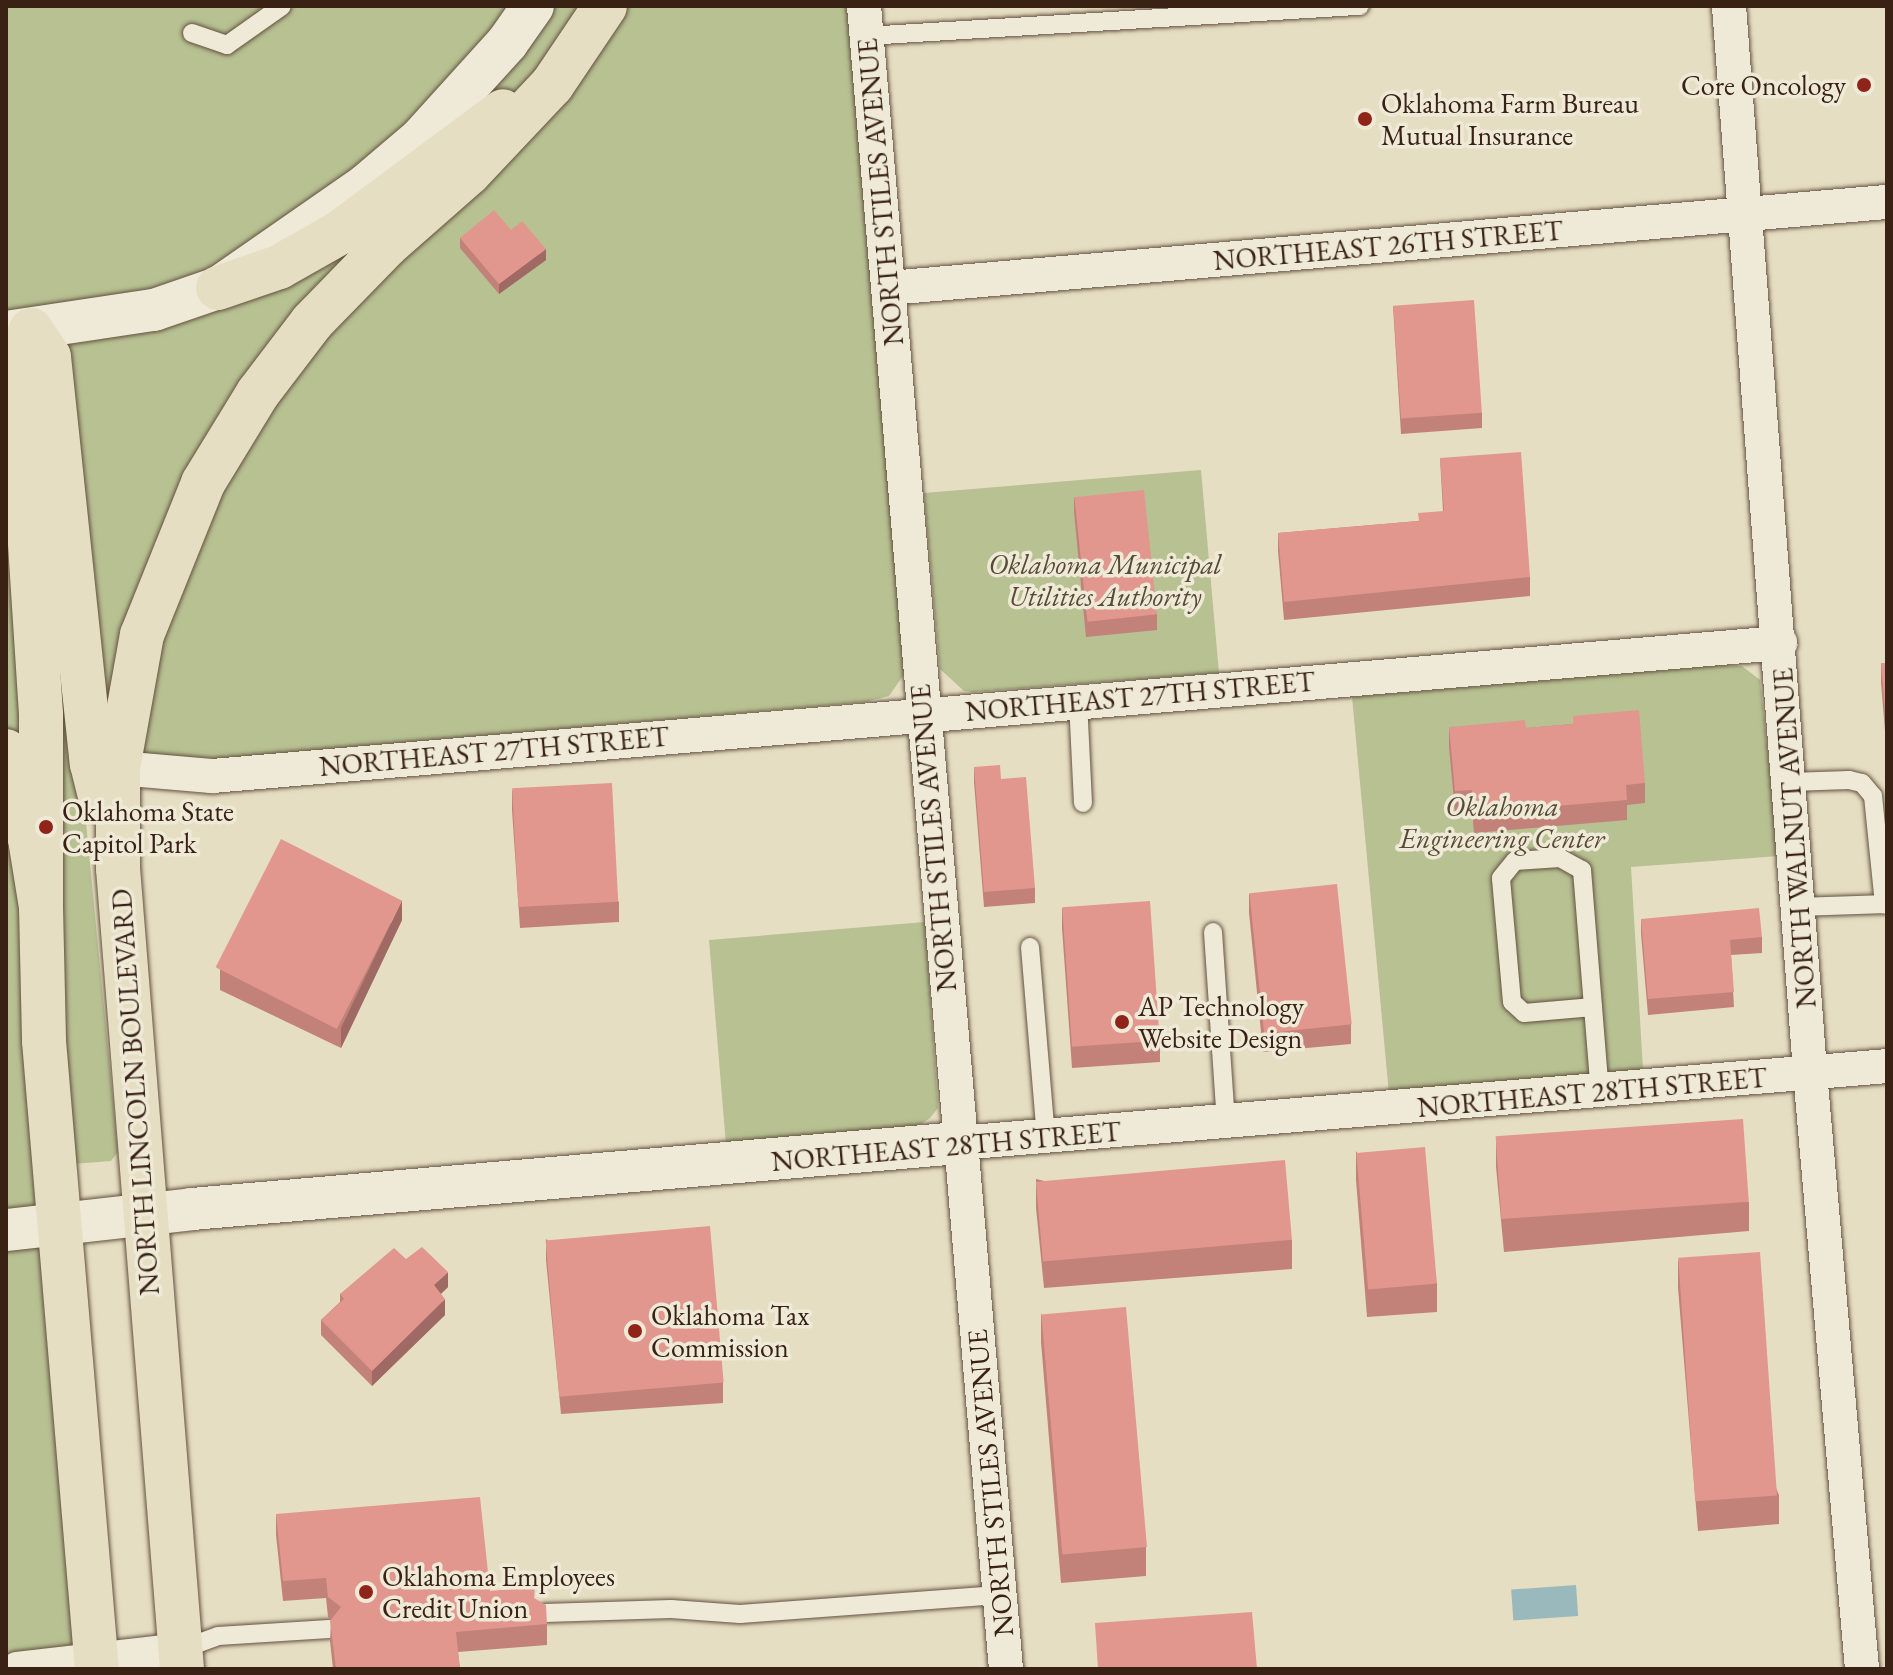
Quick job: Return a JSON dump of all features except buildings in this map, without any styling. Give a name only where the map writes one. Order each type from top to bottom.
[{"type":"main road","name":"NORTH LINCOLN BOULEVARD","points":[[181,1660],[143,1215],[118,869],[118,768],[142,635],[203,483],[233,431],[312,322],[387,245],[469,173],[552,85],[605,6]]},
{"type":"main road","points":[[218,288],[279,267],[339,233],[493,116],[552,85]]},
{"type":"main road","points":[[19,331],[49,357],[92,764],[118,869]]},
{"type":"main road","points":[[19,331],[18,357],[41,714],[44,1041],[97,1665]]},
{"type":"main road","points":[[6,751],[30,839],[41,907]]},
{"type":"street","points":[[19,331],[154,310],[218,288],[366,185],[420,139],[507,43],[533,6]]},
{"type":"street","name":"NORTH WALNUT AVENUE","points":[[1729,6],[1780,643],[1810,1072],[1862,1669]]},
{"type":"street","name":"NORTH STILES AVENUE","points":[[865,21],[1006,1669]]},
{"type":"street","name":"NORTHEAST 26TH STREET","points":[[889,288],[1887,202]]},
{"type":"street","name":"NORTHEAST 27TH STREET","points":[[118,768],[212,776],[1780,643]]},
{"type":"street","name":"NORTHEAST 28TH STREET","points":[[6,1230],[143,1215],[959,1143],[1887,1066]]},
{"type":"street","points":[[17,1669],[181,1660]]},
{"type":"lane","points":[[192,33],[227,45],[282,6]]},
{"type":"lane","points":[[865,21],[1360,6]]},
{"type":"lane","points":[[1078,701],[1083,803]]},
{"type":"lane","points":[[1790,782],[1849,780],[1862,783],[1873,796],[1886,904],[1798,907]]},
{"type":"lane","points":[[1593,1007],[1524,1013],[1512,1002],[1501,878],[1515,861],[1560,858],[1582,870],[1600,1092]]},
{"type":"lane","points":[[1213,932],[1226,1123]]},
{"type":"lane","points":[[1030,947],[1046,1136]]},
{"type":"lane","points":[[545,1613],[671,1609],[740,1614],[1001,1595]]},
{"type":"lane","points":[[181,1660],[218,1636],[329,1629]]},
{"type":"green space","name":"Oklahoma State Capitol Park","points":[[6,6],[849,6],[905,673],[889,696],[865,702],[81,771],[118,1152],[111,1161],[34,1167],[76,1669],[6,1669]]},
{"type":"green space","name":"Oklahoma Municipal Utilities Authority","points":[[1201,470],[1219,673],[974,692],[964,691],[940,669],[924,493]]},
{"type":"green space","name":"Oklahoma Engineering Center","points":[[1724,665],[1742,666],[1760,680],[1779,856],[1631,867],[1643,1070],[1389,1094],[1352,697]]},
{"type":"green space","points":[[925,922],[938,1108],[930,1118],[917,1127],[726,1145],[709,940]]},
{"type":"water","points":[[1576,1585],[1578,1616],[1513,1620],[1511,1590]]},
{"type":"place","name":"Core Oncology","points":[[1864,85]]},
{"type":"place","name":"Oklahoma Farm Bureau Mutual Insurance","points":[[1365,119]]},
{"type":"place","name":"Oklahoma State Capitol Park","points":[[46,827]]},
{"type":"place","name":"AP Technology Website Design","points":[[1122,1022]]},
{"type":"place","name":"Oklahoma Tax Commission","points":[[635,1331]]},
{"type":"place","name":"Oklahoma Employees Credit Union","points":[[366,1592]]}]
